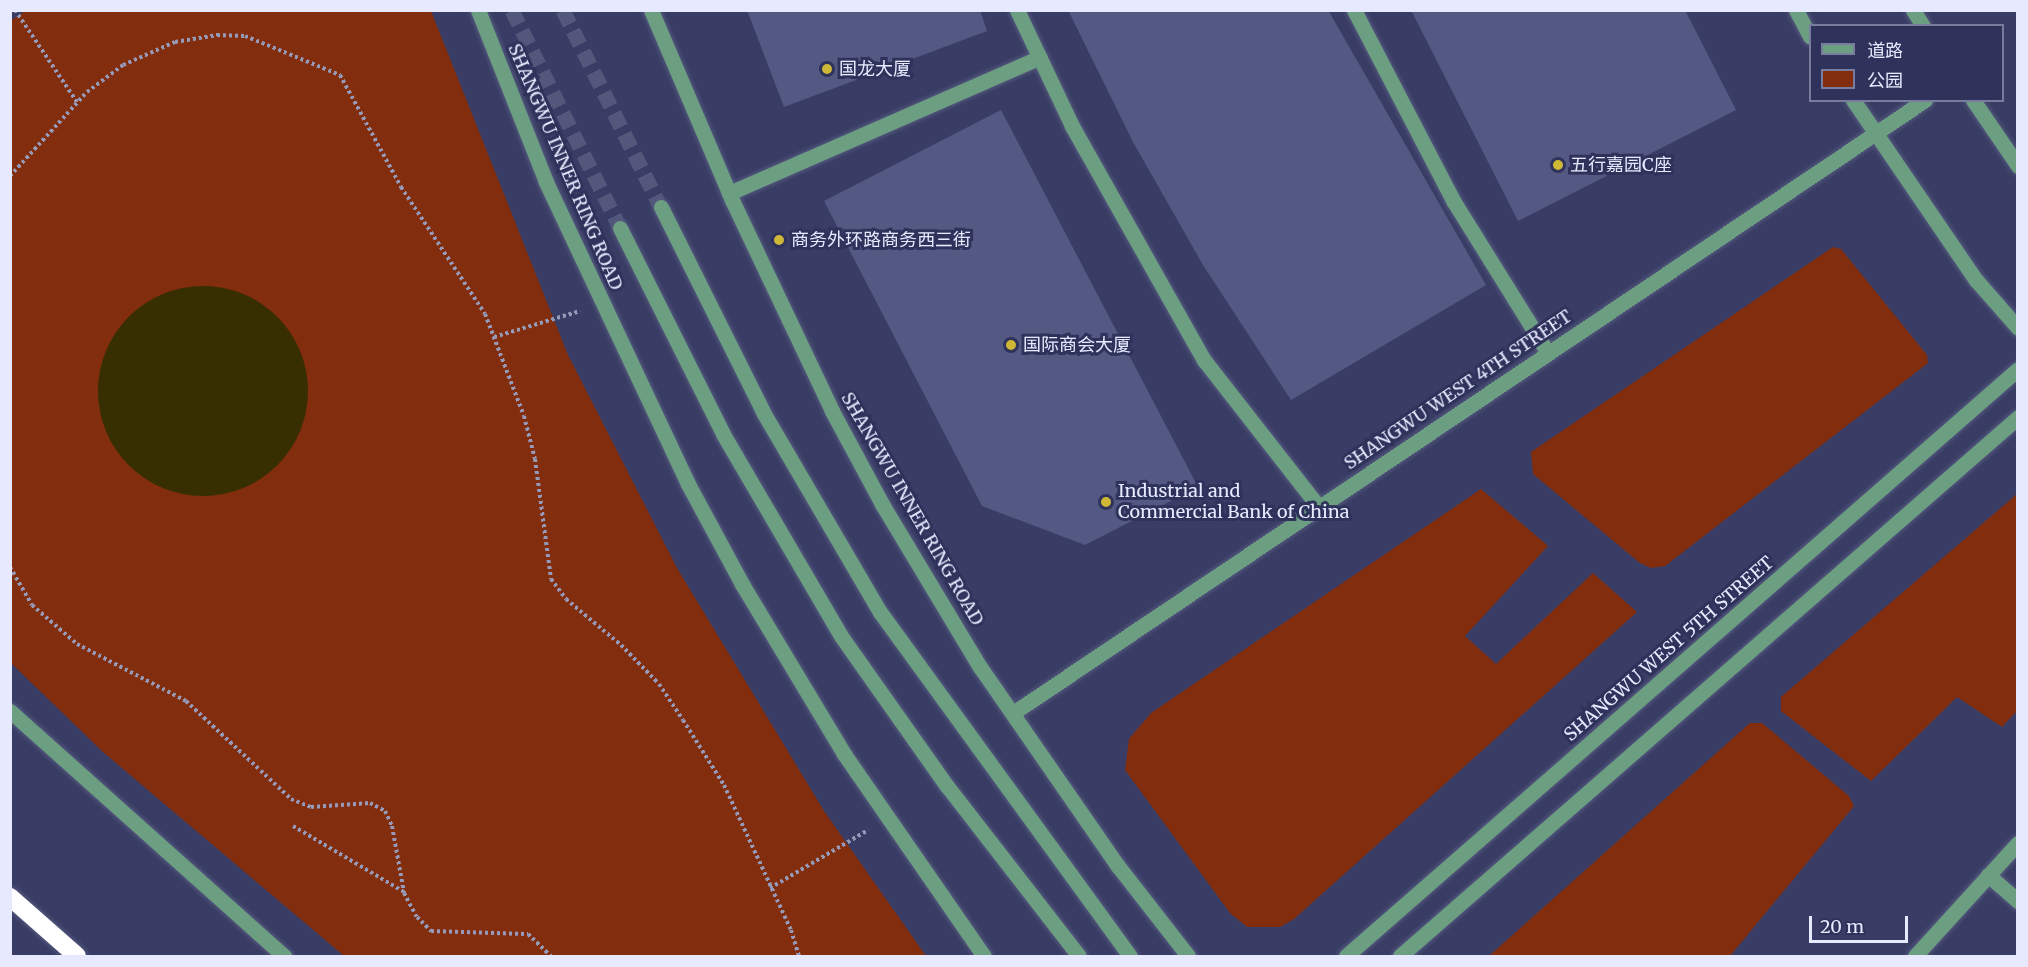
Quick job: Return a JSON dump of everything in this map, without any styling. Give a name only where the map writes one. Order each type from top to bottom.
[{"type":"highway","points":[[10,897],[77,957]]},
{"type":"street","name":"SHANGWU INNER RING ROAD","points":[[478,10],[546,182],[688,484],[742,584],[844,754],[984,957]]},
{"type":"street","name":"SHANGWU INNER RING ROAD","points":[[651,10],[729,194],[832,411],[871,483],[980,667],[1118,866],[1188,957]]},
{"type":"street","points":[[1017,10],[1072,126],[1204,360],[1319,507]]},
{"type":"street","points":[[1354,10],[1454,202],[1548,353]]},
{"type":"street","points":[[1796,10],[1809,34]]},
{"type":"street","points":[[1913,10],[1922,24]]},
{"type":"street","points":[[729,194],[1040,57]]},
{"type":"street","points":[[1853,102],[1976,280],[2018,327]]},
{"type":"street","name":"SHANGWU WEST 4TH STREET","points":[[1013,713],[1921,102]]},
{"type":"street","points":[[1974,102],[2018,166]]},
{"type":"street","points":[[661,207],[763,412],[880,612],[1130,957]]},
{"type":"street","points":[[620,228],[723,434],[841,636],[947,786],[1079,957]]},
{"type":"street","name":"SHANGWU WEST 5TH STREET","points":[[1346,957],[2018,369]]},
{"type":"street","points":[[1400,957],[2018,417]]},
{"type":"street","points":[[10,711],[284,957]]},
{"type":"street","points":[[1915,957],[2018,843]]},
{"type":"street","points":[[1988,875],[2018,901]]},
{"type":"path","points":[[10,16],[16,11],[77,102]]},
{"type":"path","points":[[10,176],[77,102],[123,65],[175,42],[217,35],[245,36],[340,75],[401,187],[468,285],[494,337],[524,416],[535,459],[551,579],[566,599],[621,645],[658,684],[724,785],[799,957]]},
{"type":"path","points":[[494,337],[602,304]]},
{"type":"path","points":[[10,567],[32,605],[77,644],[186,701],[291,799],[311,807],[370,803],[385,812],[392,826],[405,893],[417,917],[431,931],[528,934],[551,957]]},
{"type":"path","points":[[770,888],[889,817]]},
{"type":"path","points":[[293,826],[405,893]]},
{"type":"green space","points":[[27,10],[431,11],[568,355],[677,568],[824,811],[926,956],[344,956],[103,752],[11,663],[10,21]]},
{"type":"green space","points":[[1833,247],[1841,249],[1927,355],[1928,363],[1665,566],[1651,568],[1640,563],[1533,474],[1531,452]]},
{"type":"green space","points":[[1481,489],[1548,546],[1465,636],[1496,664],[1593,573],[1637,612],[1294,919],[1280,927],[1247,927],[1230,913],[1125,770],[1129,739],[1151,713]]},
{"type":"green space","points":[[2017,494],[2017,711],[2002,727],[1957,697],[1871,781],[1781,711],[1781,697]]},
{"type":"green space","points":[[1750,723],[1762,723],[1849,796],[1854,806],[1730,956],[1489,956]]},
{"type":"shaded area","points":[[193,286],[213,286],[233,290],[253,298],[284,324],[296,341],[304,361],[308,391],[304,421],[296,441],[270,472],[253,484],[233,492],[213,496],[193,496],[173,492],[153,484],[122,458],[110,441],[102,421],[98,401],[98,381],[102,361],[110,341],[136,310],[153,298],[173,290]]},
{"type":"building","name":"国龙大厦","points":[[747,10],[980,10],[987,31],[784,107]]},
{"type":"building","points":[[1068,10],[1328,10],[1486,285],[1291,400],[1203,265],[1133,142]]},
{"type":"building","name":"五行嘉园C座","points":[[1411,10],[1685,10],[1736,110],[1518,221]]},
{"type":"building","name":"国际商会大厦","points":[[1001,110],[1198,487],[1085,545],[982,506],[824,201]]},
{"type":"tunnel","points":[[512,10],[620,228]]},
{"type":"tunnel","points":[[563,10],[661,207]]},
{"type":"place","name":"国龙大厦","points":[[827,69]]},
{"type":"place","name":"五行嘉园C座","points":[[1558,165]]},
{"type":"place","name":"商务外环路商务西三街","points":[[779,240]]},
{"type":"place","name":"国际商会大厦","points":[[1011,345]]},
{"type":"place","name":"Industrial and Commercial Bank of China","points":[[1106,502]]}]
